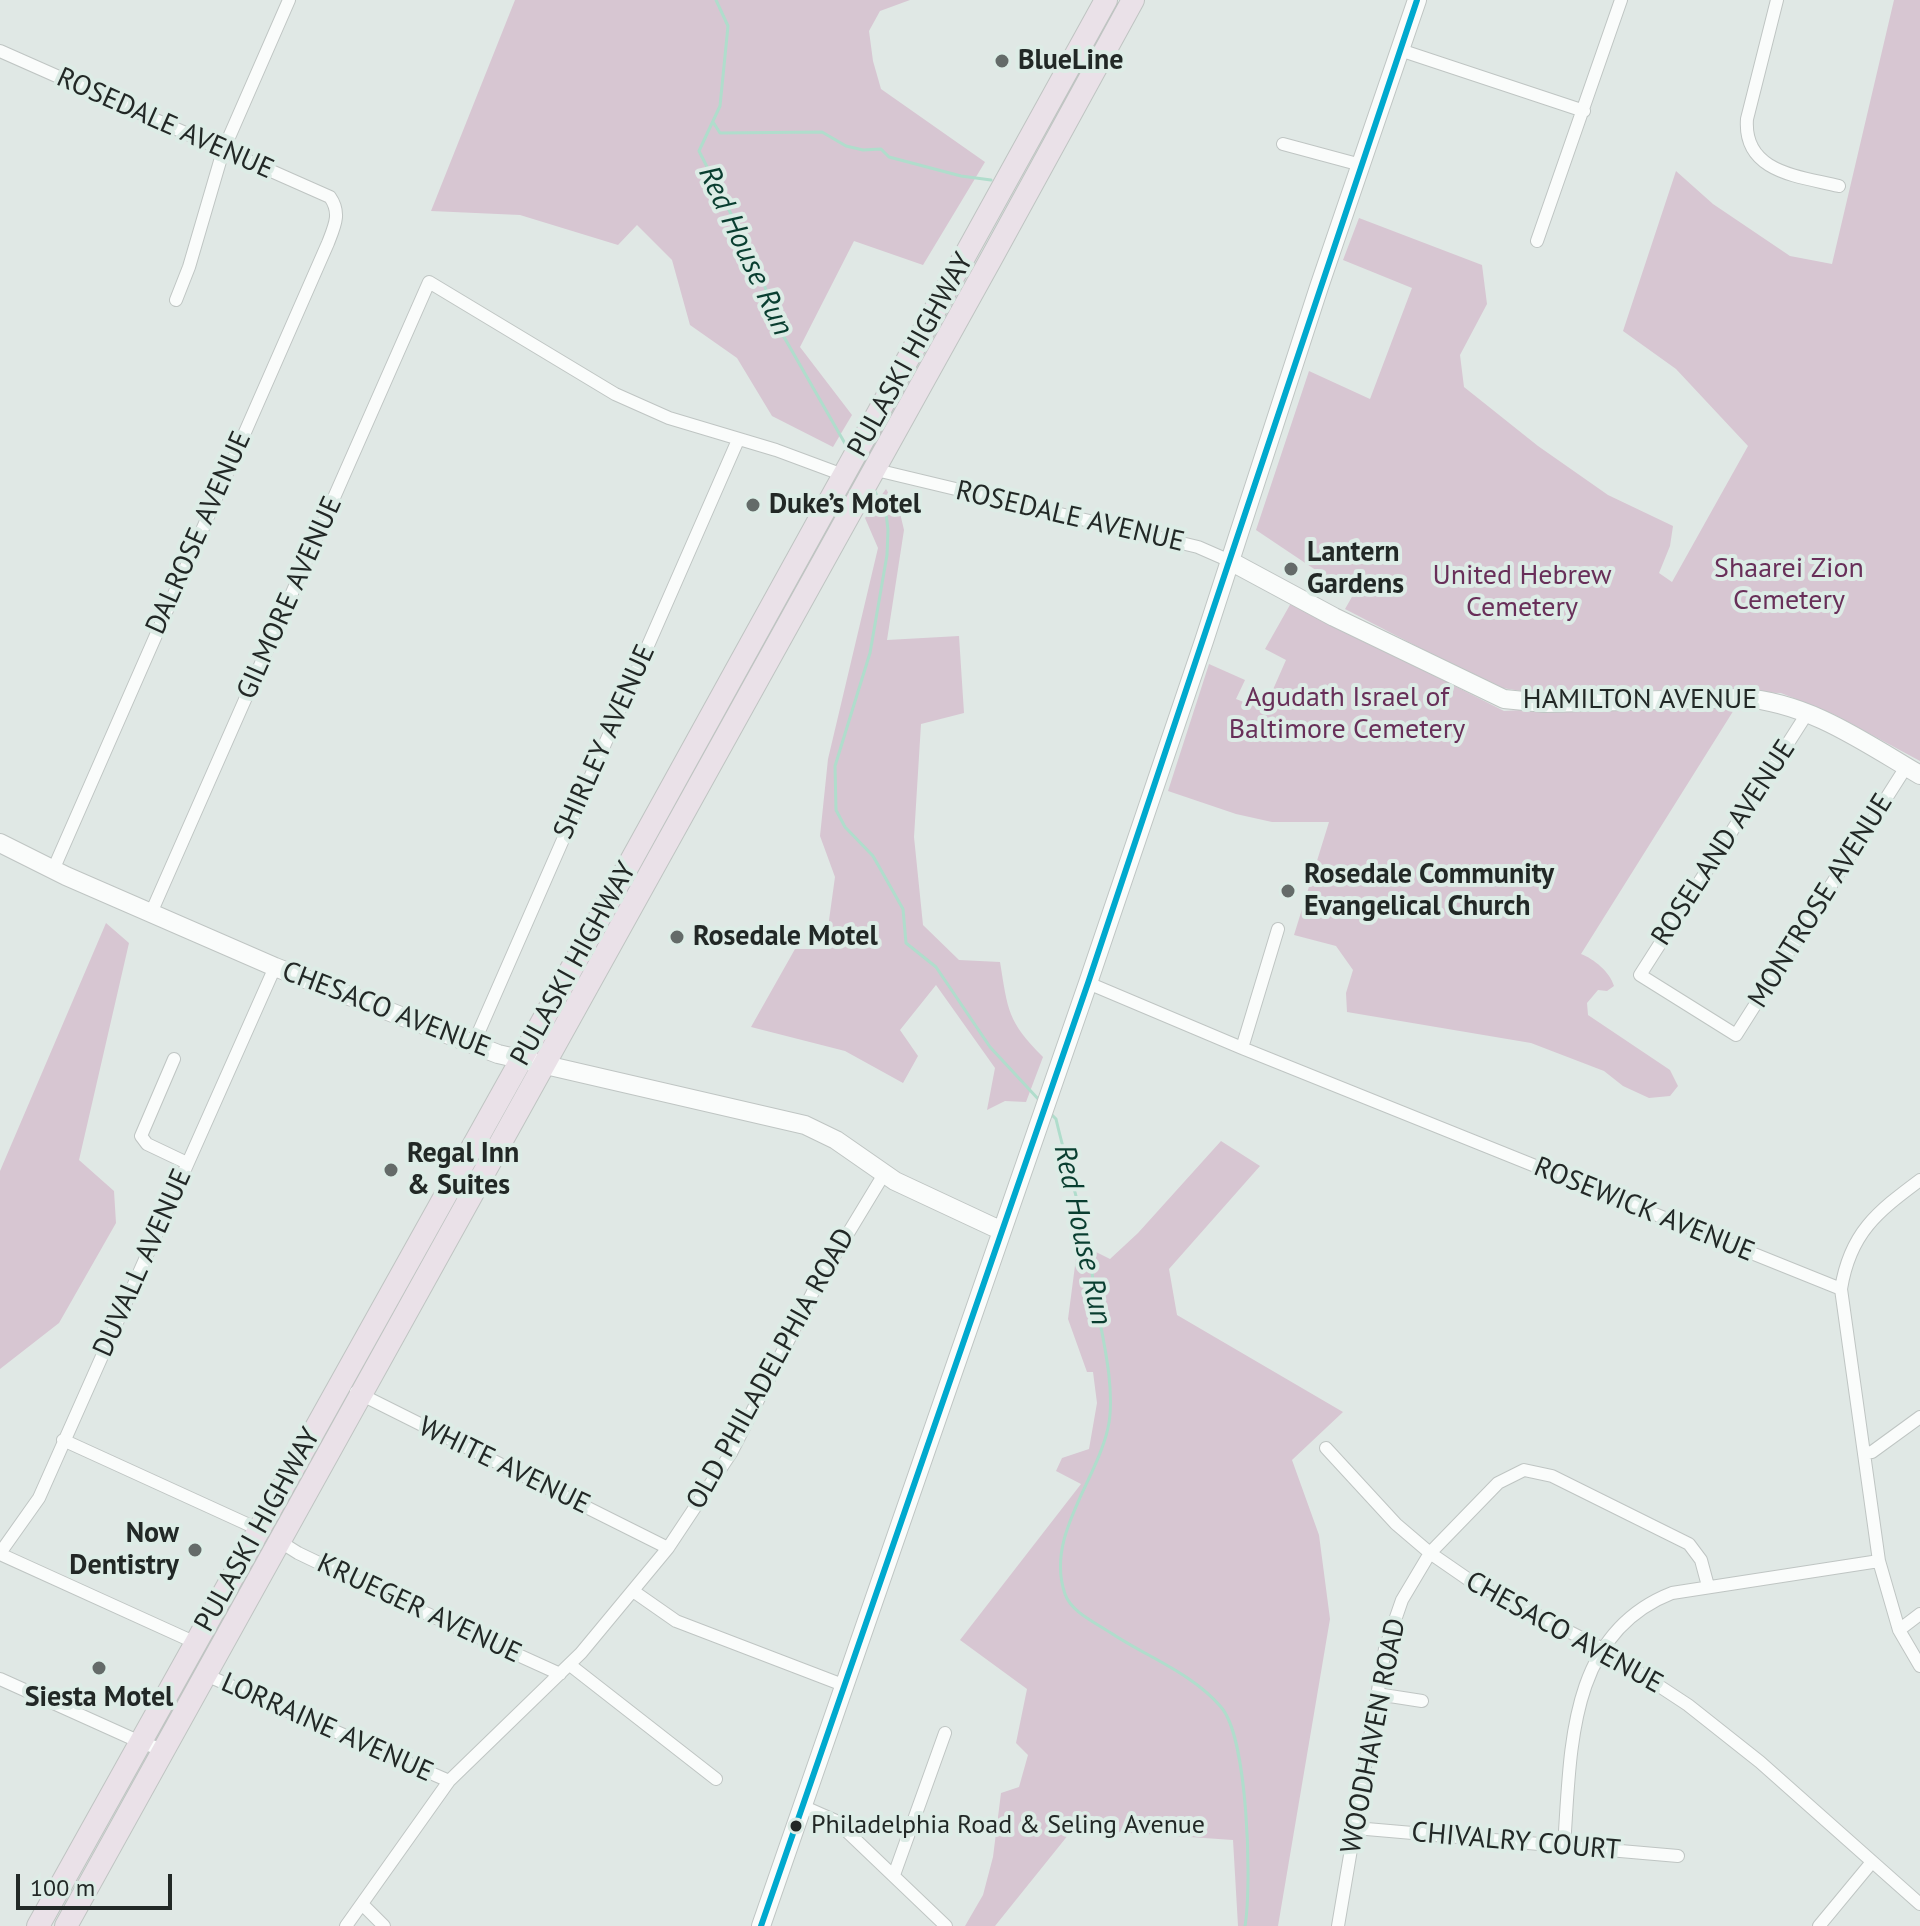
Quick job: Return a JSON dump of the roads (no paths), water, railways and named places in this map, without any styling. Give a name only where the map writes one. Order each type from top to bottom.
[{"type":"highway","name":"PULASKI HIGHWAY","points":[[38,1926],[521,1060],[1106,0]]},
{"type":"highway","name":"PULASKI HIGHWAY","points":[[66,1926],[1133,0]]},
{"type":"main road","points":[[761,1926],[1088,983],[1417,0]]},
{"type":"main road","name":"HAMILTON AVENUE","points":[[1230,561],[1334,617],[1504,699],[1545,703],[1742,698],[1773,700],[1808,712],[1913,771]]},
{"type":"main road","name":"CHESACO AVENUE","points":[[0,843],[59,873],[275,967],[473,1045],[544,1066],[805,1125],[836,1140],[884,1174],[1002,1231]]},
{"type":"street","points":[[176,300],[189,267],[223,151],[289,0]]},
{"type":"street","points":[[1537,241],[1621,0]]},
{"type":"street","points":[[1777,0],[1747,119],[1749,142],[1757,155],[1780,171],[1839,186]]},
{"type":"street","points":[[1400,50],[1584,111]]},
{"type":"street","name":"ROSEDALE AVENUE","points":[[0,51],[330,197]]},
{"type":"street","points":[[1283,144],[1361,165]]},
{"type":"street","name":"DALROSE AVENUE","points":[[59,873],[328,243],[337,216],[336,206],[330,197]]},
{"type":"street","name":"GILMORE AVENUE","points":[[146,911],[429,282],[615,394],[669,418],[738,440]]},
{"type":"street","points":[[738,440],[776,450],[844,476]]},
{"type":"street","name":"SHIRLEY AVENUE","points":[[473,1045],[738,440]]},
{"type":"street","name":"ROSEDALE AVENUE","points":[[844,476],[874,469],[1198,547],[1230,561]]},
{"type":"street","name":"ROSELAND AVENUE","points":[[1736,1035],[1640,975],[1808,712]]},
{"type":"street","name":"MONTROSE AVENUE","points":[[1736,1035],[1913,771]]},
{"type":"street","points":[[1242,1048],[1278,929]]},
{"type":"street","name":"DUVALL AVENUE","points":[[0,1554],[39,1498],[275,967]]},
{"type":"street","name":"ROSEWICK AVENUE","points":[[1088,983],[1841,1289]]},
{"type":"street","points":[[174,1059],[141,1136],[147,1144],[187,1163]]},
{"type":"street","name":"OLD PHILADELPHIA ROAD","points":[[346,1926],[449,1781],[565,1670],[668,1548],[731,1453],[815,1288],[884,1174]]},
{"type":"street","points":[[1920,1180],[1880,1211],[1864,1228],[1850,1252],[1841,1289],[1879,1561],[1899,1630],[1920,1666]]},
{"type":"street","name":"WHITE AVENUE","points":[[339,1384],[668,1548]]},
{"type":"street","points":[[1864,1453],[1872,1452],[1920,1417]]},
{"type":"street","points":[[63,1440],[258,1529]]},
{"type":"street","name":"CHESACO AVENUE","points":[[1326,1448],[1396,1524],[1430,1553],[1472,1582],[1603,1649],[1713,1723],[1920,1904]]},
{"type":"street","name":"WOODHAVEN ROAD","points":[[1338,1926],[1385,1649],[1396,1615],[1430,1553],[1498,1483],[1516,1472],[1533,1470],[1552,1476],[1683,1540],[1701,1560],[1708,1586]]},
{"type":"street","name":"KRUEGER AVENUE","points":[[279,1541],[390,1597],[565,1670],[716,1779]]},
{"type":"street","points":[[0,1554],[196,1643]]},
{"type":"street","points":[[1564,1846],[1576,1717],[1592,1669],[1623,1622],[1647,1603],[1672,1593],[1879,1561]]},
{"type":"street","points":[[633,1591],[676,1621],[843,1685]]},
{"type":"street","points":[[1899,1630],[1920,1614]]},
{"type":"street","name":"LORRAINE AVENUE","points":[[206,1675],[449,1781]]},
{"type":"street","points":[[0,1679],[163,1750]]},
{"type":"street","points":[[1377,1694],[1422,1701]]},
{"type":"street","points":[[894,1875],[945,1733]]},
{"type":"street","points":[[802,1806],[836,1821],[946,1926]]},
{"type":"street","name":"CHIVALRY COURT","points":[[1355,1828],[1678,1856]]},
{"type":"street","points":[[1819,1926],[1872,1862]]},
{"type":"street","points":[[362,1904],[384,1926]]},
{"type":"waterway","name":"Red House Run","points":[[716,0],[728,26],[720,106],[699,151],[755,261],[784,337],[847,447]]},
{"type":"waterway","points":[[713,122],[720,133],[822,132],[846,146],[863,150],[881,149],[889,157],[961,176],[991,180]]},
{"type":"waterway","name":"Red House Run","points":[[874,490],[886,513],[887,555],[870,653],[835,766],[836,810],[845,827],[873,856],[903,909],[906,943],[936,967],[990,1047],[1040,1101]]},
{"type":"waterway","name":"Red House Run","points":[[1050,1113],[1056,1119],[1085,1232],[1108,1365],[1110,1398],[1108,1428],[1102,1448],[1074,1510],[1062,1552],[1061,1573],[1065,1594],[1085,1616],[1197,1684],[1221,1707],[1237,1748],[1246,1812],[1248,1878],[1245,1926]]},
{"type":"place","name":"BlueLine","points":[[1002,61]]},
{"type":"place","name":"Duke’s Motel","points":[[753,505]]},
{"type":"place","name":"Lantern Gardens","points":[[1291,569]]},
{"type":"place","name":"Rosedale Community Evangelical Church","points":[[1288,891]]},
{"type":"place","name":"Rosedale Motel","points":[[677,937]]},
{"type":"place","name":"Regal Inn & Suites","points":[[391,1170]]},
{"type":"place","name":"Now Dentistry","points":[[195,1550]]},
{"type":"place","name":"Siesta Motel","points":[[99,1668]]},
{"type":"place","name":"Philadelphia Road & Seling Avenue","points":[[796,1826]]},
{"type":"park label","name":"Shaarei Zion Cemetery","points":[[1789,585]]},
{"type":"park label","name":"United Hebrew Cemetery","points":[[1522,592]]},
{"type":"park label","name":"Agudath Israel of Baltimore Cemetery","points":[[1347,714]]}]
